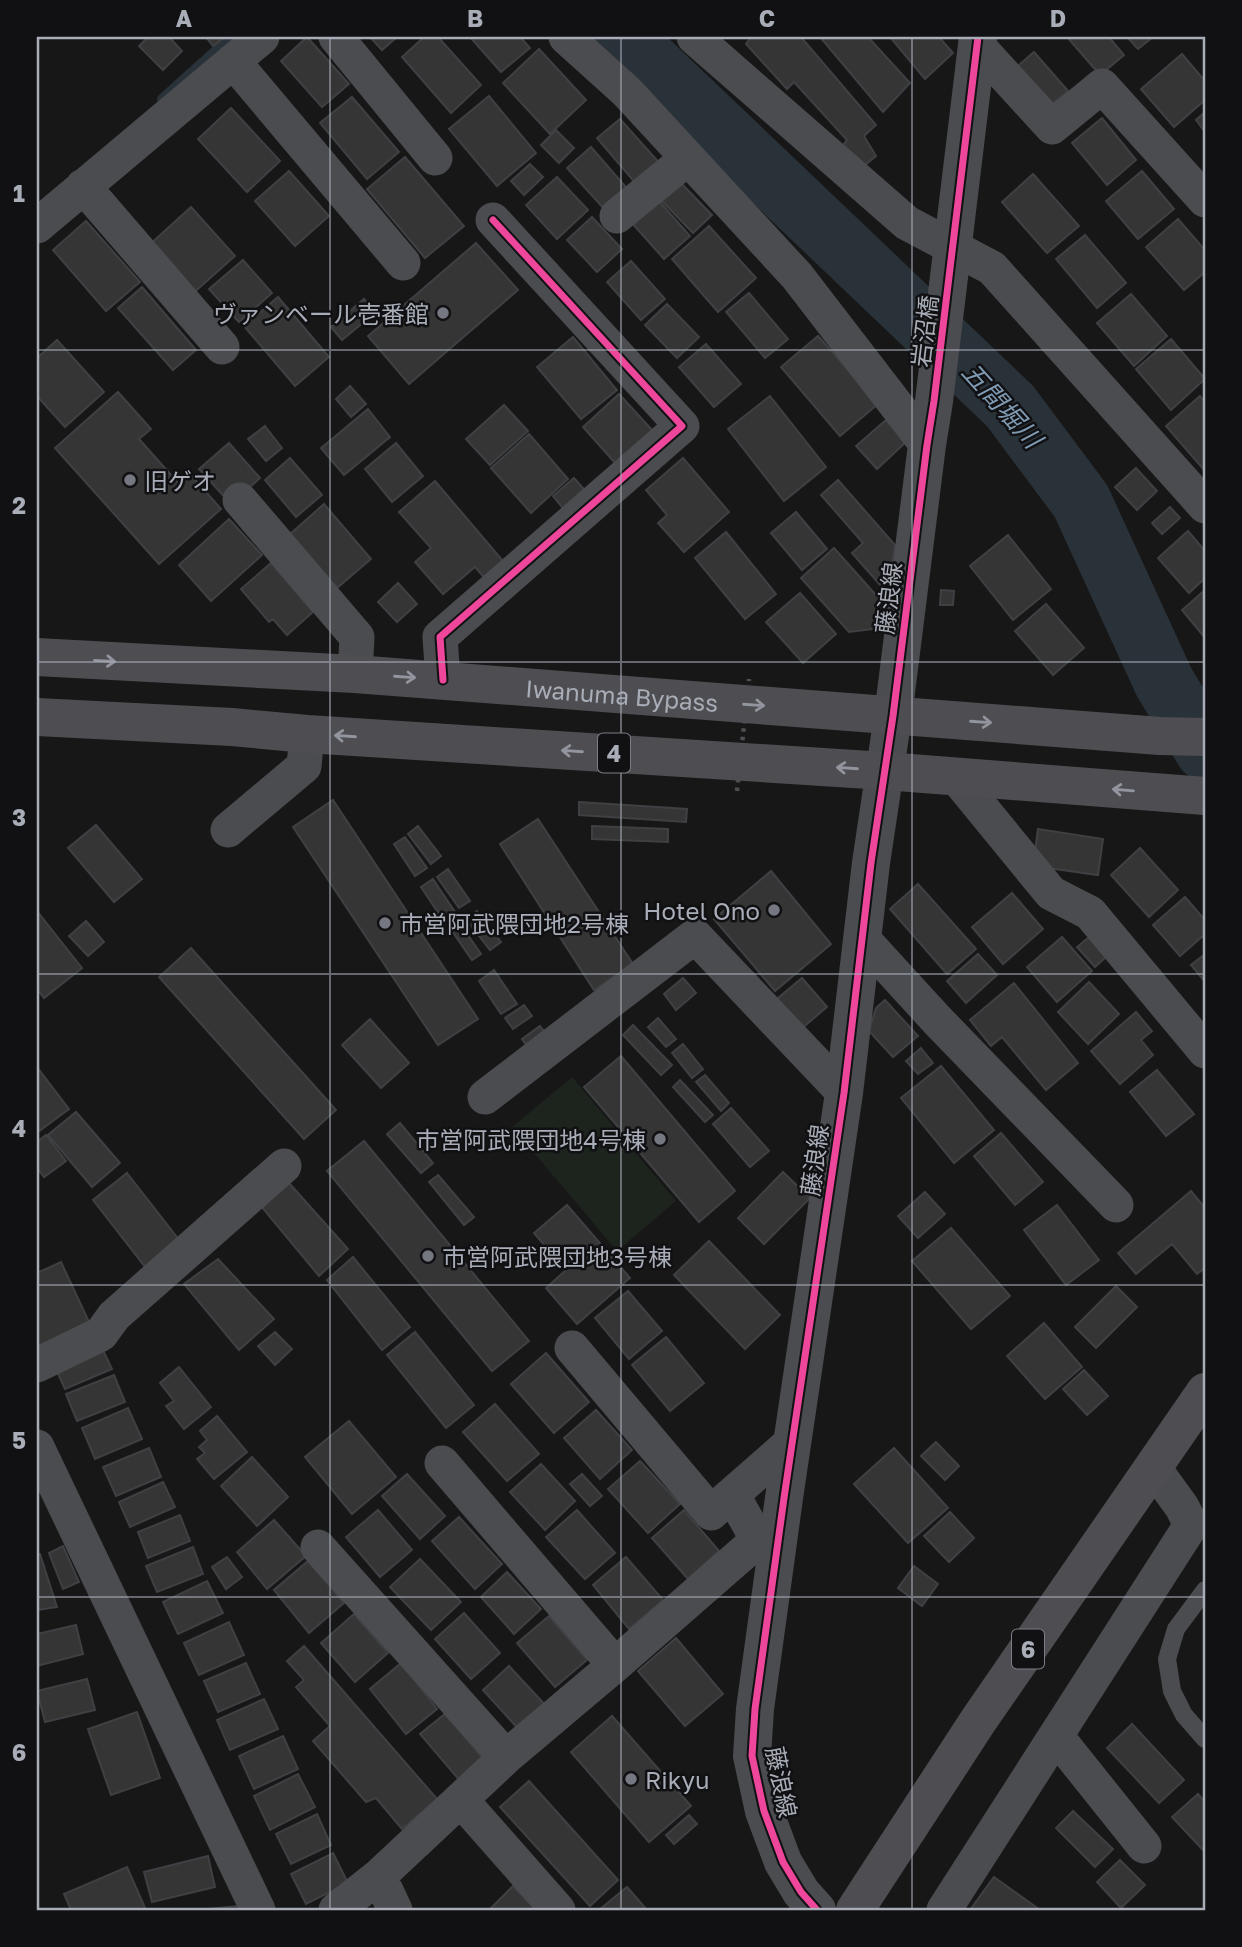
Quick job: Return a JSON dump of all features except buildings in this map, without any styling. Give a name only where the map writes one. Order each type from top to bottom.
[{"type":"highway","name":"Iwanuma Bypass","points":[[37,657],[443,680],[1160,736],[1205,737]]},
{"type":"highway","name":"4","points":[[37,717],[232,727],[885,771],[1198,796]]},
{"type":"highway","name":"6","points":[[855,1910],[978,1721],[1205,1392]]},
{"type":"street","points":[[37,226],[262,37]]},
{"type":"street","points":[[336,37],[435,158]]},
{"type":"street","points":[[566,37],[626,92],[797,276],[927,445]]},
{"type":"street","points":[[694,37],[907,223],[952,257],[992,268],[1205,506]]},
{"type":"street","points":[[952,257],[977,41]]},
{"type":"street","points":[[977,41],[1052,127],[1102,86],[1205,200]]},
{"type":"street","points":[[233,61],[403,263]]},
{"type":"street","points":[[617,216],[688,158]]},
{"type":"street","points":[[83,186],[222,347]]},
{"type":"street","points":[[443,680],[440,638],[682,426],[493,220]]},
{"type":"street","name":"岩沼橋","points":[[934,401],[952,257]]},
{"type":"street","name":"藤浪線","points":[[817,1910],[801,1892],[783,1862],[764,1811],[752,1756],[755,1709],[844,1093],[871,863],[894,716],[934,401]]},
{"type":"street","points":[[240,500],[357,638],[355,674]]},
{"type":"street","points":[[228,830],[304,766],[307,734]]},
{"type":"street","points":[[956,777],[1051,893],[1090,914],[1205,1051]]},
{"type":"street","points":[[485,1097],[695,936],[844,1093]]},
{"type":"street","points":[[862,937],[937,1020],[1116,1205]]},
{"type":"street","points":[[37,1365],[102,1334],[114,1315],[284,1166]]},
{"type":"street","points":[[572,1348],[711,1513],[792,1442]]},
{"type":"street","points":[[37,1447],[258,1910]]},
{"type":"street","points":[[442,1463],[615,1665]]},
{"type":"street","points":[[944,1910],[1191,1525],[1182,1507],[1153,1467]]},
{"type":"street","points":[[336,1910],[379,1876],[506,1758],[758,1540],[733,1496]]},
{"type":"street","points":[[318,1547],[506,1758]]},
{"type":"street","points":[[1056,1736],[1144,1846]]},
{"type":"street","points":[[461,1800],[558,1910]]},
{"type":"street","points":[[379,1876],[395,1910]]},
{"type":"lane","points":[[1205,1590],[1176,1629],[1167,1659],[1172,1692],[1184,1714],[1205,1739]]},
{"type":"path","points":[[737,791],[749,679]]},
{"type":"shaded area","points":[[572,1077],[676,1201],[617,1251],[512,1127]]},
{"type":"waterway","points":[[162,99],[231,37]]},
{"type":"waterway","name":"五間堀川","points":[[623,37],[1010,406],[1081,501],[1164,682],[1205,750]]},
{"type":"cycle path","points":[[817,1910],[801,1892],[783,1862],[764,1811],[752,1756],[755,1709],[844,1093],[871,863],[934,401],[978,37]]},
{"type":"cycle path","points":[[443,680],[440,637],[682,426],[493,220]]},
{"type":"place","name":"ヴァンベール壱番館","points":[[443,313]]},
{"type":"place","name":"旧ゲオ","points":[[130,480]]},
{"type":"place","name":"Hotel Ono","points":[[774,910]]},
{"type":"place","name":"市営阿武隈団地2号棟","points":[[385,923]]},
{"type":"place","name":"市営阿武隈団地4号棟","points":[[660,1139]]},
{"type":"place","name":"市営阿武隈団地3号棟","points":[[428,1256]]},
{"type":"place","name":"Rikyu","points":[[631,1779]]}]
